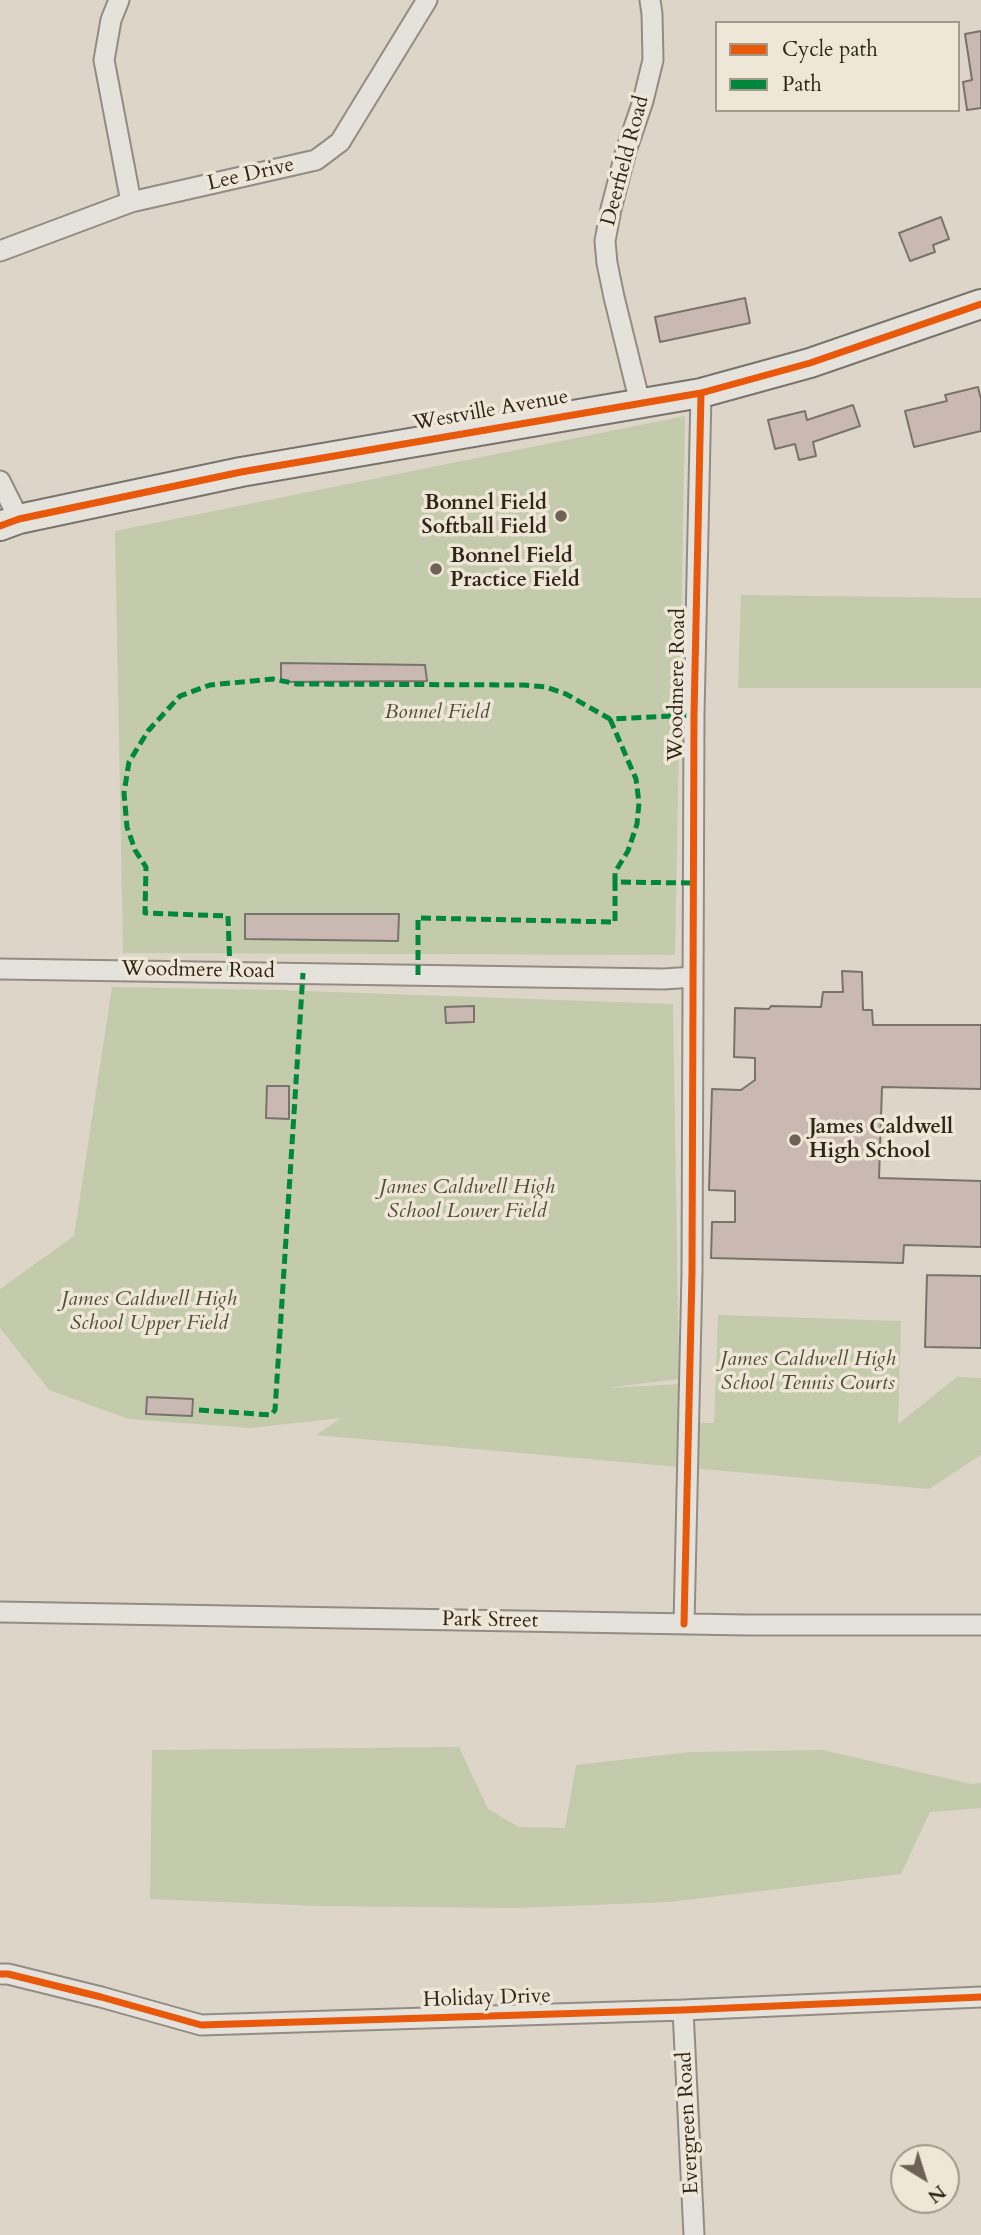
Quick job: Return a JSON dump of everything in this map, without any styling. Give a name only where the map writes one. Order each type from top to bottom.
[{"type":"street","points":[[119,0],[111,20],[104,60],[131,202]]},
{"type":"street","name":"Lee Drive","points":[[0,251],[131,202],[316,160],[340,142],[427,0]]},
{"type":"street","name":"Deerfield Road","points":[[640,403],[609,275],[605,240],[617,186],[653,60],[650,0]]},
{"type":"street","name":"Westville Avenue","points":[[9,523],[241,472],[701,393],[810,363],[981,304]]},
{"type":"street","name":"Woodmere Road","points":[[0,969],[664,979],[694,977],[694,715],[701,393]]},
{"type":"street","points":[[0,481],[9,523]]},
{"type":"street","points":[[684,1624],[692,1273],[694,977]]},
{"type":"street","name":"Park Street","points":[[0,1612],[684,1624],[981,1625]]},
{"type":"street","name":"Holiday Drive","points":[[0,1974],[101,1997],[201,2025],[683,2010],[981,1997]]},
{"type":"street","name":"Evergreen Road","points":[[683,2010],[694,2235]]},
{"type":"green space","name":"Bonnel Field","points":[[685,416],[675,955],[123,953],[115,531]]},
{"type":"green space","points":[[741,595],[981,598],[981,688],[738,688]]},
{"type":"green space","points":[[112,987],[673,1004],[679,1379],[607,1388],[681,1384],[681,1423],[714,1423],[718,1315],[901,1321],[898,1424],[957,1377],[981,1378],[981,1455],[929,1489],[316,1435],[341,1418],[251,1428],[129,1419],[49,1390],[0,1328],[0,1289],[74,1236]]},
{"type":"green space","points":[[459,1747],[488,1809],[519,1827],[565,1828],[576,1765],[690,1752],[822,1750],[972,1784],[981,1783],[981,1808],[930,1812],[901,1874],[670,1902],[515,1908],[318,1906],[150,1899],[152,1750]]},
{"type":"building","points":[[981,31],[981,108],[967,110],[963,82],[972,80],[965,34]]},
{"type":"building","points":[[941,217],[949,239],[933,245],[935,252],[910,261],[899,233]]},
{"type":"building","points":[[745,298],[750,323],[660,342],[655,317]]},
{"type":"building","points":[[978,387],[981,399],[981,431],[914,447],[905,411],[947,401],[945,395]]},
{"type":"building","points":[[853,405],[860,426],[813,442],[816,456],[799,460],[795,444],[775,449],[768,420],[805,411],[807,420]]},
{"type":"building","points":[[281,663],[425,665],[427,681],[281,682]]},
{"type":"building","points":[[245,914],[399,914],[398,941],[245,939]]},
{"type":"building","name":"James Caldwell High School","points":[[842,971],[862,972],[863,1010],[872,1010],[873,1025],[981,1025],[981,1089],[882,1087],[879,1178],[981,1181],[981,1247],[904,1245],[903,1263],[711,1258],[712,1222],[735,1222],[735,1191],[709,1190],[712,1089],[741,1090],[755,1080],[755,1058],[734,1057],[735,1008],[821,1007],[823,992],[843,992]]},
{"type":"building","points":[[474,1006],[474,1022],[446,1023],[445,1007]]},
{"type":"building","points":[[267,1086],[289,1086],[289,1119],[266,1118]]},
{"type":"building","points":[[927,1275],[981,1276],[981,1348],[925,1347]]},
{"type":"building","points":[[147,1397],[193,1399],[192,1416],[146,1414]]},
{"type":"marked path","points":[[230,971],[228,916],[145,913],[146,867],[135,850],[127,827],[124,793],[129,762],[148,731],[180,696],[210,685],[273,679],[297,684],[524,685],[546,687],[566,694],[610,719],[694,715]]},
{"type":"marked path","points":[[610,719],[636,779],[639,803],[637,824],[628,851],[615,872],[615,882]]},
{"type":"marked path","points":[[418,975],[418,918],[615,922],[615,882],[695,883]]},
{"type":"marked path","points":[[199,1410],[271,1415],[275,1410],[303,973]]},
{"type":"cycle path","points":[[0,526],[19,519],[241,472],[701,393],[810,363],[981,304]]},
{"type":"cycle path","points":[[684,1624],[692,1273],[694,715],[701,393]]},
{"type":"cycle path","points":[[0,1974],[101,1997],[201,2025],[683,2010],[981,1997]]},
{"type":"place","name":"Bonnel Field Softball Field","points":[[561,516]]},
{"type":"place","name":"Bonnel Field Practice Field","points":[[436,569]]},
{"type":"place","name":"James Caldwell High School","points":[[795,1140]]},
{"type":"park label","name":"James Caldwell High School Lower Field","points":[[467,1200]]},
{"type":"park label","name":"James Caldwell High School Upper Field","points":[[149,1312]]},
{"type":"park label","name":"James Caldwell High School Tennis Courts","points":[[808,1372]]}]
